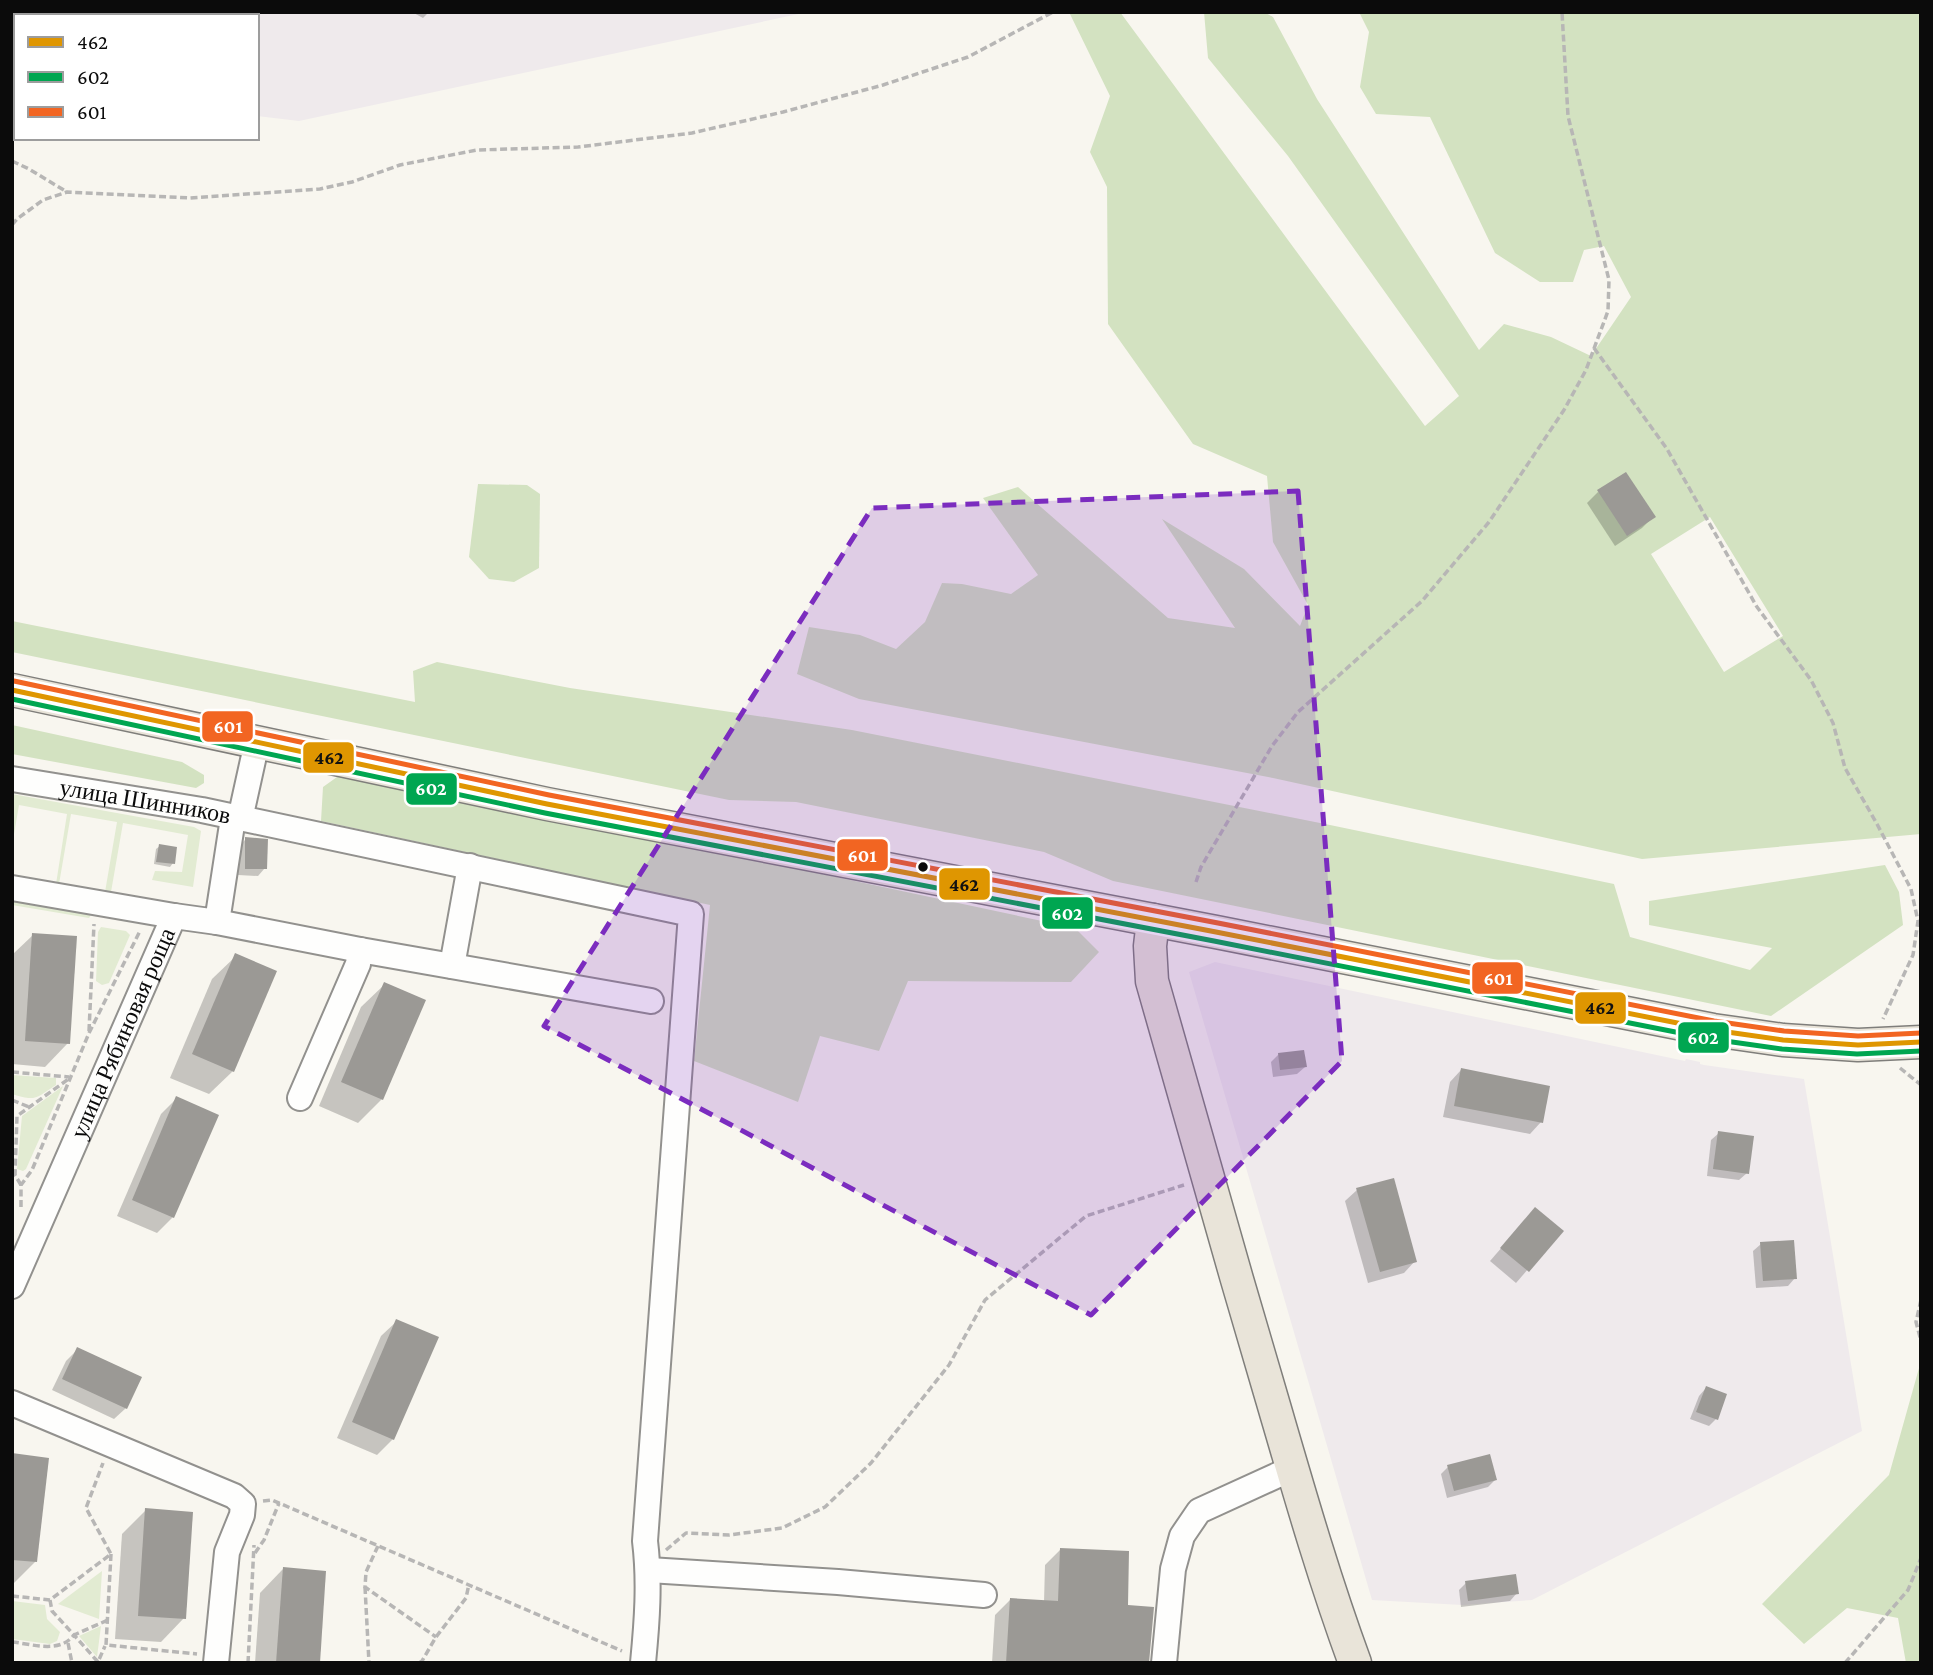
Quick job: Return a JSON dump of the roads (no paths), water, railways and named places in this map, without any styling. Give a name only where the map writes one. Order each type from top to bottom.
[{"type":"main road","points":[[12,690],[547,804],[1713,1030],[1783,1040],[1872,1044],[1921,1042]]},
{"type":"main road","points":[[1153,920],[1150,946],[1152,981],[1207,1178],[1334,1606],[1354,1663]]},
{"type":"street","name":"улица Шинников","points":[[12,779],[237,818],[257,742]]},
{"type":"street","points":[[217,922],[237,818],[691,914],[645,1541],[649,1570],[643,1662]]},
{"type":"street","points":[[452,966],[470,866]]},
{"type":"street","points":[[12,888],[174,916]]},
{"type":"street","name":"улица Рябиновая роща","points":[[12,1286],[174,916],[651,1001]]},
{"type":"street","points":[[300,1098],[358,964],[360,950]]},
{"type":"street","points":[[12,1403],[234,1496],[243,1504],[242,1515],[227,1552],[216,1663]]},
{"type":"street","points":[[1164,1663],[1172,1569],[1182,1536],[1199,1511],[1293,1468]]},
{"type":"street","points":[[649,1570],[984,1595]]}]
